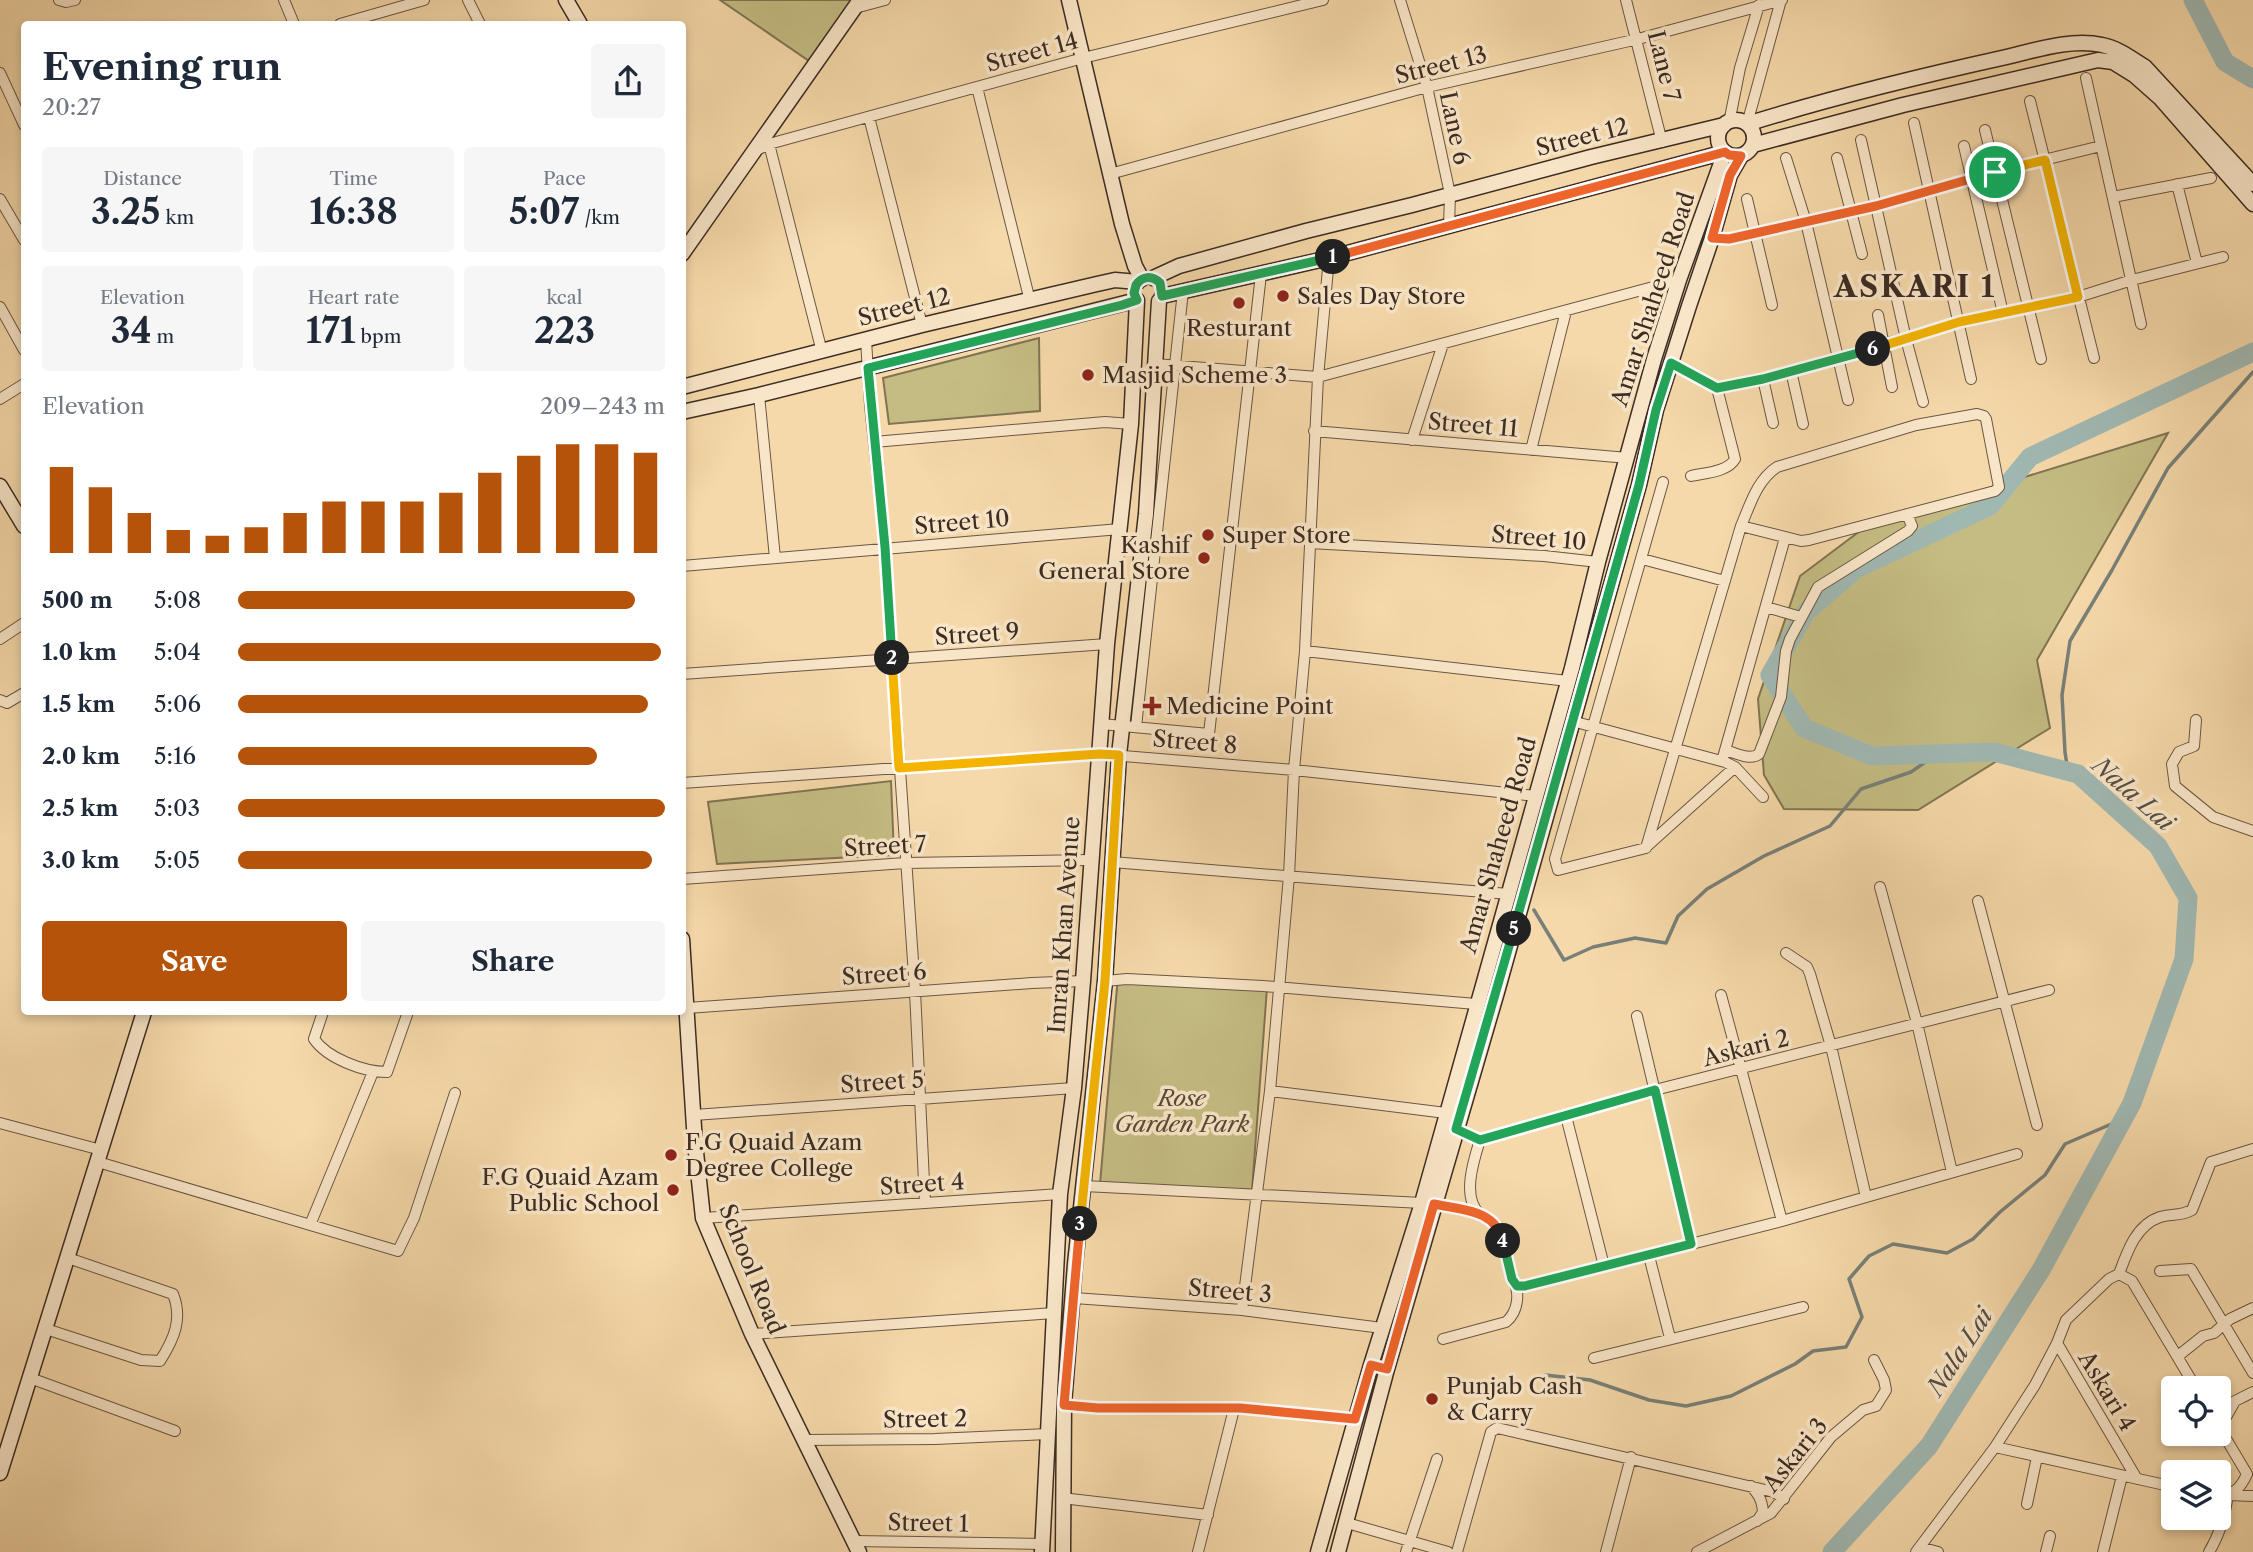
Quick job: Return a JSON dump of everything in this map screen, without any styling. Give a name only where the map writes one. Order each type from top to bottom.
[{"type":"main road","points":[[566,0],[578,21]]},
{"type":"main road","points":[[1069,0],[1131,256],[1144,280]]},
{"type":"main road","points":[[686,248],[858,4]]},
{"type":"main road","points":[[1747,124],[1754,134],[1753,145],[1746,154],[1729,155],[1721,148],[1719,136],[1726,124],[1735,121],[1747,124],[1797,108],[1951,69],[2048,48],[2080,44],[2103,45],[2145,67],[2253,184]]},
{"type":"main road","points":[[1753,145],[1903,105],[2098,60],[2113,62],[2134,75],[2160,98],[2253,204]]},
{"type":"main road","name":"Street 12","points":[[686,386],[922,325],[1115,280],[1144,280],[1179,266],[1726,124]]},
{"type":"main road","points":[[686,411],[759,396],[1137,301],[1148,306],[1183,291],[1329,258],[1725,152]]},
{"type":"main road","name":"Amar Shaheed Road","points":[[1318,1552],[1382,1328],[1456,1129],[1497,992],[1598,562],[1679,280],[1725,152]]},
{"type":"main road","name":"Amar Shaheed Road","points":[[1338,1552],[1387,1369],[1428,1203],[1446,1113],[1476,1004],[1509,894],[1572,721],[1636,497],[1656,410],[1730,175],[1741,156]]},
{"type":"main road","points":[[1144,280],[1160,283],[1160,299]]},
{"type":"main road","points":[[1137,301],[1135,289],[1144,280]]},
{"type":"main road","name":"Imran Khan Avenue","points":[[1063,1552],[1064,1405],[1075,1264],[1105,981],[1119,755],[1129,727],[1160,299]]},
{"type":"main road","name":"Imran Khan Avenue","points":[[1042,1548],[1060,1194],[1074,1088],[1107,644],[1131,424],[1137,301]]},
{"type":"main road","points":[[1656,356],[1671,363]]},
{"type":"main road","points":[[0,486],[21,521]]},
{"type":"main road","name":"School Road","points":[[686,994],[699,1195],[703,1218],[752,1334],[857,1547]]},
{"type":"main road","points":[[0,1473],[143,1015]]},
{"type":"main road","points":[[1371,1365],[1387,1369]]},
{"type":"street","points":[[59,0],[75,0]]},
{"type":"street","points":[[284,0],[293,21]]},
{"type":"street","points":[[350,21],[424,0]]},
{"type":"street","points":[[468,0],[478,21]]},
{"type":"street","points":[[858,4],[885,0]]},
{"type":"street","name":"Street 14","points":[[754,152],[769,144],[1083,58],[1323,0]]},
{"type":"street","name":"Lane 6","points":[[1400,0],[1427,87],[1450,194],[1449,226]]},
{"type":"street","name":"Lane 7","points":[[1626,0],[1662,142]]},
{"type":"street","points":[[1747,124],[1782,0]]},
{"type":"street","name":"Street 13","points":[[1110,174],[1427,87],[1638,39],[1759,3],[1782,0]]},
{"type":"street","points":[[1726,124],[1759,3]]},
{"type":"street","points":[[0,73],[20,107]]},
{"type":"street","points":[[2086,78],[2141,324]]},
{"type":"street","points":[[977,87],[1030,301]]},
{"type":"street","points":[[2030,101],[2094,358]]},
{"type":"street","points":[[869,117],[922,325]]},
{"type":"street","points":[[1914,123],[1971,379]]},
{"type":"street","points":[[1985,130],[2041,359]]},
{"type":"street","points":[[1861,140],[1906,340],[1923,402]]},
{"type":"street","points":[[769,144],[822,352]]},
{"type":"street","points":[[1964,146],[2003,313]]},
{"type":"street","points":[[1712,238],[1729,239],[1876,206],[1972,178],[2101,146]]},
{"type":"street","points":[[1786,158],[1806,222],[1848,400]]},
{"type":"street","points":[[1837,158],[1862,254]]},
{"type":"street","points":[[2113,197],[2211,178]]},
{"type":"street","points":[[2177,184],[2197,262]]},
{"type":"street","points":[[0,199],[21,235]]},
{"type":"street","points":[[1746,199],[1772,305]]},
{"type":"street","points":[[1671,363],[1717,388],[1763,379],[1906,340],[1959,322],[2078,297],[2223,257]]},
{"type":"street","points":[[1242,1310],[1270,1091],[1289,876],[1294,770],[1305,651],[1314,431],[1329,258]]},
{"type":"street","points":[[1101,724],[1209,734],[1261,274]]},
{"type":"street","points":[[1155,364],[1318,377],[1679,280]]},
{"type":"street","points":[[1129,727],[1183,291]]},
{"type":"street","points":[[0,307],[21,345]]},
{"type":"street","points":[[1531,450],[1566,311]]},
{"type":"street","points":[[1878,315],[1892,387]]},
{"type":"street","points":[[866,340],[885,547],[915,991],[925,1203]]},
{"type":"street","points":[[1412,440],[1443,344]]},
{"type":"street","points":[[1791,371],[1803,424]]},
{"type":"street","points":[[1763,379],[1773,423]]},
{"type":"street","points":[[0,399],[21,386]]},
{"type":"street","points":[[1691,476],[1727,468],[1735,459],[1717,388]]},
{"type":"street","points":[[759,396],[775,558]]},
{"type":"street","points":[[1646,848],[1741,526],[1761,481],[1777,467],[1916,425],[1977,414],[1984,416],[1997,468],[1998,490],[1809,540],[1785,538],[1741,526]]},
{"type":"street","points":[[874,442],[1105,422],[1131,424]]},
{"type":"street","name":"Street 11","points":[[1314,431],[1628,458]]},
{"type":"street","points":[[1663,482],[1592,726],[1555,866],[1562,870],[1646,848],[1735,767]]},
{"type":"street","points":[[1572,721],[1675,748],[1756,757],[1781,697],[1786,651],[1818,587],[1910,529],[1912,523],[1907,514]]},
{"type":"street","name":"Street 10","points":[[686,566],[1120,529]]},
{"type":"street","points":[[1723,755],[1785,538]]},
{"type":"street","name":"Street 10","points":[[1310,544],[1545,555],[1598,562]]},
{"type":"street","points":[[1642,559],[1725,581]]},
{"type":"street","points":[[1766,607],[1801,617]]},
{"type":"street","points":[[0,639],[21,625]]},
{"type":"street","name":"Street 9","points":[[686,674],[1107,644]]},
{"type":"street","points":[[1305,651],[1568,681]]},
{"type":"street","points":[[0,701],[7,703],[21,695]]},
{"type":"street","points":[[2196,720],[2194,747],[2179,752],[2172,764],[2175,786],[2213,817],[2253,831]]},
{"type":"street","name":"Street 8","points":[[686,783],[1099,754],[1294,770],[1543,797]]},
{"type":"street","points":[[1723,755],[1763,796]]},
{"type":"street","name":"Street 7","points":[[686,879],[905,863],[1090,860]]},
{"type":"street","points":[[1112,862],[1509,894]]},
{"type":"street","points":[[1880,887],[1917,1023],[1952,1172]]},
{"type":"street","points":[[1978,901],[2036,1125]]},
{"type":"street","points":[[1786,953],[1807,967],[1831,1046],[1866,1197]]},
{"type":"street","points":[[1105,981],[1127,979],[1476,1004]]},
{"type":"street","name":"Street 6","points":[[687,1008],[1083,981]]},
{"type":"street","name":"Askari 2","points":[[1480,1140],[1655,1090],[2049,990]]},
{"type":"street","points":[[1721,995],[1782,1221]]},
{"type":"street","points":[[322,1015],[314,1039],[322,1050],[373,1072],[387,1072],[407,1015]]},
{"type":"street","points":[[1637,1016],[1691,1244]]},
{"type":"street","points":[[310,1225],[373,1072]]},
{"type":"street","name":"Street 5","points":[[694,1115],[1074,1088]]},
{"type":"street","points":[[1270,1091],[1446,1113]]},
{"type":"street","points":[[0,1123],[310,1225],[398,1251],[414,1218],[455,1093]]},
{"type":"street","points":[[1566,1116],[1604,1266]]},
{"type":"street","points":[[1456,1129],[1480,1140],[1472,1164],[1470,1185],[1479,1213]]},
{"type":"street","points":[[2189,1376],[2132,1281],[2119,1274],[2136,1235],[2157,1218],[2182,1216],[2192,1210],[2211,1162],[2253,1149]]},
{"type":"street","points":[[1517,1286],[1649,1256],[1782,1221],[2017,1154]]},
{"type":"street","points":[[1084,1186],[1428,1203],[1479,1213],[1499,1227],[1512,1279],[1517,1286],[1516,1306],[1513,1316],[1506,1322],[1443,1339]]},
{"type":"street","name":"Street 4","points":[[703,1218],[1060,1194]]},
{"type":"street","points":[[1649,1256],[1670,1338]]},
{"type":"street","points":[[46,1329],[141,1360],[160,1361],[172,1342],[179,1309],[173,1294],[68,1258]]},
{"type":"street","points":[[2160,1271],[2191,1269],[2253,1373]]},
{"type":"street","name":"Askari 4","points":[[2119,1274],[2109,1279],[2066,1320],[2057,1343],[2137,1479]]},
{"type":"street","name":"Street 3","points":[[1074,1298],[1242,1310],[1382,1328]]},
{"type":"street","points":[[1594,1358],[1803,1307]]},
{"type":"street","points":[[2178,1356],[2203,1336],[2214,1333],[2230,1319],[2246,1309],[2253,1308]]},
{"type":"street","points":[[752,1334],[1054,1312]]},
{"type":"street","points":[[1918,1550],[1994,1447],[2035,1385],[2057,1343]]},
{"type":"street","name":"Askari 3","points":[[1698,1552],[1772,1513],[1831,1437],[1863,1410],[1876,1406],[1886,1390],[1874,1360]]},
{"type":"street","points":[[30,1378],[175,1431]]},
{"type":"street","points":[[2231,1408],[2235,1401],[2253,1392]]},
{"type":"street","points":[[1064,1405],[1098,1408],[1234,1409],[1355,1419]]},
{"type":"street","points":[[1198,1552],[1234,1409]]},
{"type":"street","points":[[1457,1552],[1493,1428],[1497,1427],[1751,1486],[1774,1492],[1784,1499]]},
{"type":"street","name":"Street 2","points":[[804,1440],[1047,1434]]},
{"type":"street","points":[[2230,1446],[2253,1484]]},
{"type":"street","points":[[1994,1447],[2161,1484]]},
{"type":"street","points":[[2027,1504],[2037,1457]]},
{"type":"street","points":[[1605,1552],[1631,1458]]},
{"type":"street","points":[[1406,1552],[1437,1460]]},
{"type":"street","points":[[2231,1492],[2241,1488],[2247,1474]]},
{"type":"street","points":[[2103,1552],[2122,1476]]},
{"type":"street","points":[[1751,1486],[1762,1502],[1763,1512],[1757,1521]]},
{"type":"street","points":[[2231,1495],[2253,1496]]},
{"type":"street","points":[[1062,1498],[1208,1516]]},
{"type":"street","points":[[1347,1523],[1448,1552]]},
{"type":"street","points":[[2209,1552],[2220,1530]]},
{"type":"street","points":[[2046,1552],[2050,1536]]},
{"type":"street","name":"Street 1","points":[[857,1547],[1042,1548]]},
{"type":"street","points":[[1918,1550],[1938,1552]]},
{"type":"green space","points":[[720,0],[860,0],[815,65]]},
{"type":"green space","points":[[1039,338],[1040,411],[889,424],[883,378]]},
{"type":"green space","points":[[2168,433],[2037,660],[2050,728],[1918,810],[1784,809],[1764,775],[1758,699],[1800,576],[1868,525]]},
{"type":"green space","points":[[891,781],[894,855],[717,864],[708,802]]},
{"type":"green space","name":"Rose Garden Park","points":[[1118,976],[1267,988],[1252,1190],[1100,1184]]},
{"type":"waterway","name":"Nala Lai","points":[[2193,0],[2225,62],[2253,79]]},
{"type":"waterway","name":"Nala Lai","points":[[1832,1552],[1929,1446],[2041,1270],[2132,1103],[2184,959],[2188,898],[2158,846],[2078,774],[1994,752],[1872,756],[1804,728],[1770,675],[1806,612],[1856,569],[1990,506],[2030,457],[2253,352]]},
{"type":"waterway","points":[[2068,772],[2062,695],[2070,641],[2168,468],[2253,372]]},
{"type":"waterway","points":[[1534,910],[1564,960],[1593,947],[1635,938],[1666,943],[1678,916],[1707,889],[1764,856],[1830,826],[1861,789],[1911,772],[1937,754]]},
{"type":"waterway","points":[[1545,1375],[1590,1380],[1649,1400],[1686,1406],[1731,1396],[1795,1364],[1813,1351],[1846,1347],[1862,1317],[1849,1279],[1869,1256],[1893,1244],[1947,1253],[1973,1239],[2000,1212],[2045,1175],[2065,1144],[2123,1119]]},
{"type":"place","name":"Sales Day Store","points":[[1283,296]]},
{"type":"place","name":"Resturant","points":[[1239,303]]},
{"type":"place","name":"Masjid Scheme 3","points":[[1088,375]]},
{"type":"place","name":"Super Store","points":[[1208,535]]},
{"type":"place","name":"Kashif General Store","points":[[1204,558]]},
{"type":"place","name":"Medicine Point","points":[[1152,706]]},
{"type":"place","name":"F.G Quaid Azam Degree College","points":[[671,1155]]},
{"type":"place","name":"F.G Quaid Azam Public School","points":[[673,1190]]},
{"type":"place","name":"Punjab Cash & Carry","points":[[1432,1399]]},
{"type":"district","name":"ASKARI 1","points":[[1915,287]]},
{"type":"route","points":[[1725,152],[1741,156],[1730,175],[1712,238],[1729,239],[1876,206],[1995,172],[2045,160],[2078,297],[1959,322],[1906,340],[1763,379],[1717,388],[1671,363],[1656,410],[1639,485],[1456,1129],[1480,1140],[1655,1090],[1691,1244],[1517,1286],[1512,1279],[1499,1227],[1493,1221],[1479,1213],[1434,1204],[1387,1369],[1371,1365],[1355,1419],[1240,1408],[1098,1408],[1064,1405],[1075,1264],[1105,981],[1119,755],[1099,754],[899,768],[885,547],[868,368],[1122,305],[1137,300],[1134,293],[1136,285],[1145,278],[1153,278],[1160,283],[1162,296],[1329,258],[1725,152]]}]
